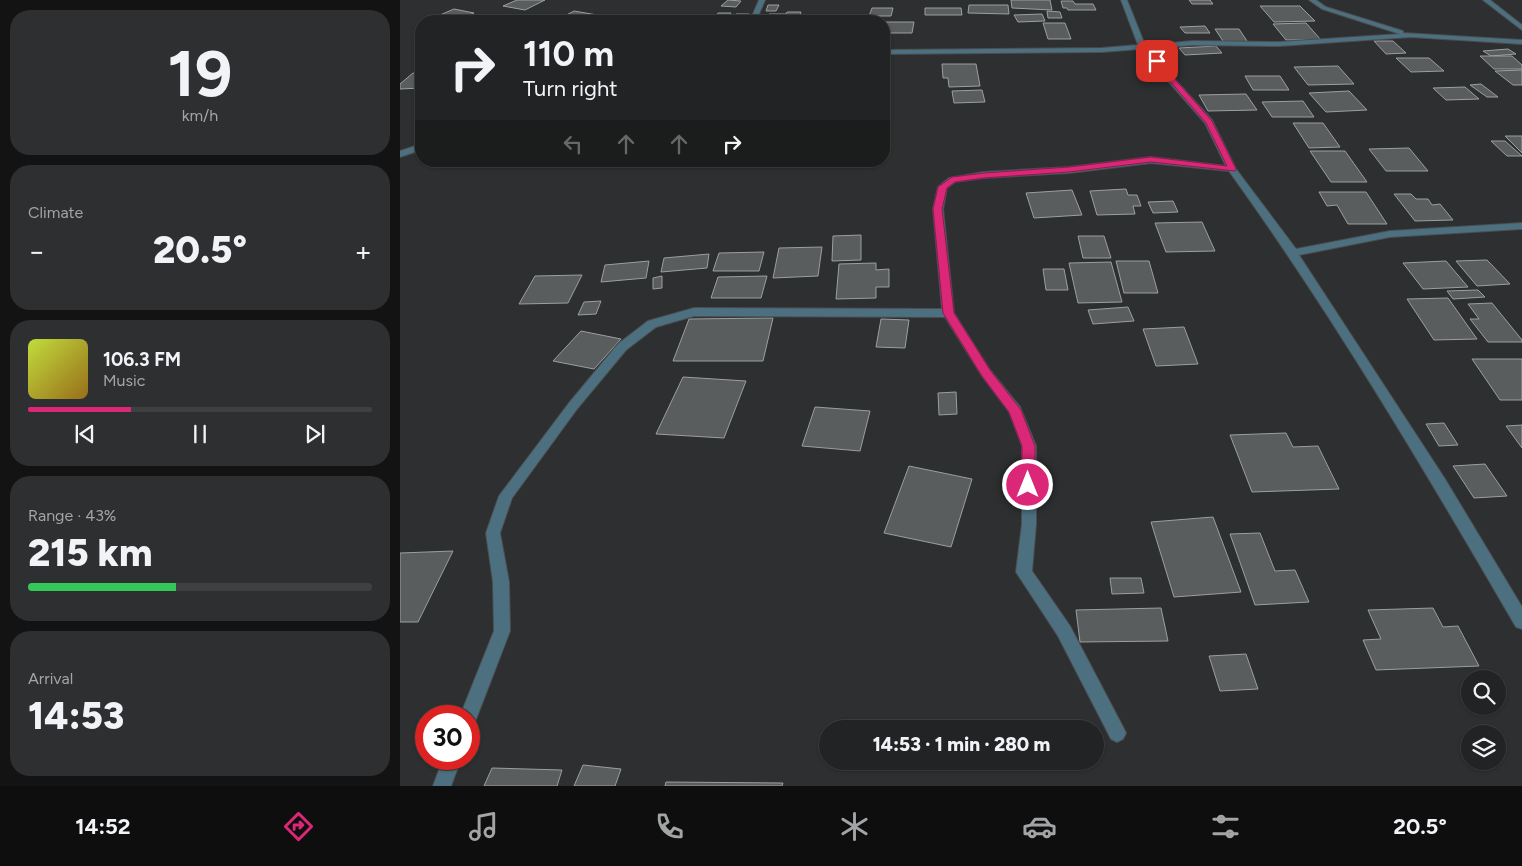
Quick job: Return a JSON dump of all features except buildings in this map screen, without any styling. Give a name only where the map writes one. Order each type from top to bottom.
[{"type":"street","points":[[756,15],[762,0]]},
{"type":"street","points":[[1124,0],[1143,48],[1209,122],[1232,169],[1293,253],[1440,483],[1522,622]]},
{"type":"street","points":[[1312,0],[1324,8],[1411,35]]},
{"type":"street","points":[[1486,0],[1522,28]]},
{"type":"street","points":[[890,52],[1102,50],[1193,43],[1279,44],[1411,35],[1522,42]]},
{"type":"street","points":[[400,154],[415,150]]},
{"type":"street","points":[[1117,733],[1064,631],[1024,572],[1029,524],[1028,446],[1015,410],[986,373],[948,313],[938,209],[942,187],[952,180],[984,175],[1069,170],[1151,160],[1232,169]]},
{"type":"street","points":[[1293,253],[1390,234],[1522,226]]},
{"type":"street","points":[[473,705],[502,631],[501,582],[493,533],[506,496],[573,406],[622,347],[652,324],[694,312],[948,313]]},
{"type":"street","points":[[442,786],[448,770]]},
{"type":"route","points":[[1028,485],[1028,446],[1015,410],[986,373],[948,313],[938,209],[942,187],[952,180],[984,175],[1069,170],[1151,160],[1232,169],[1209,122],[1157,61]]}]
